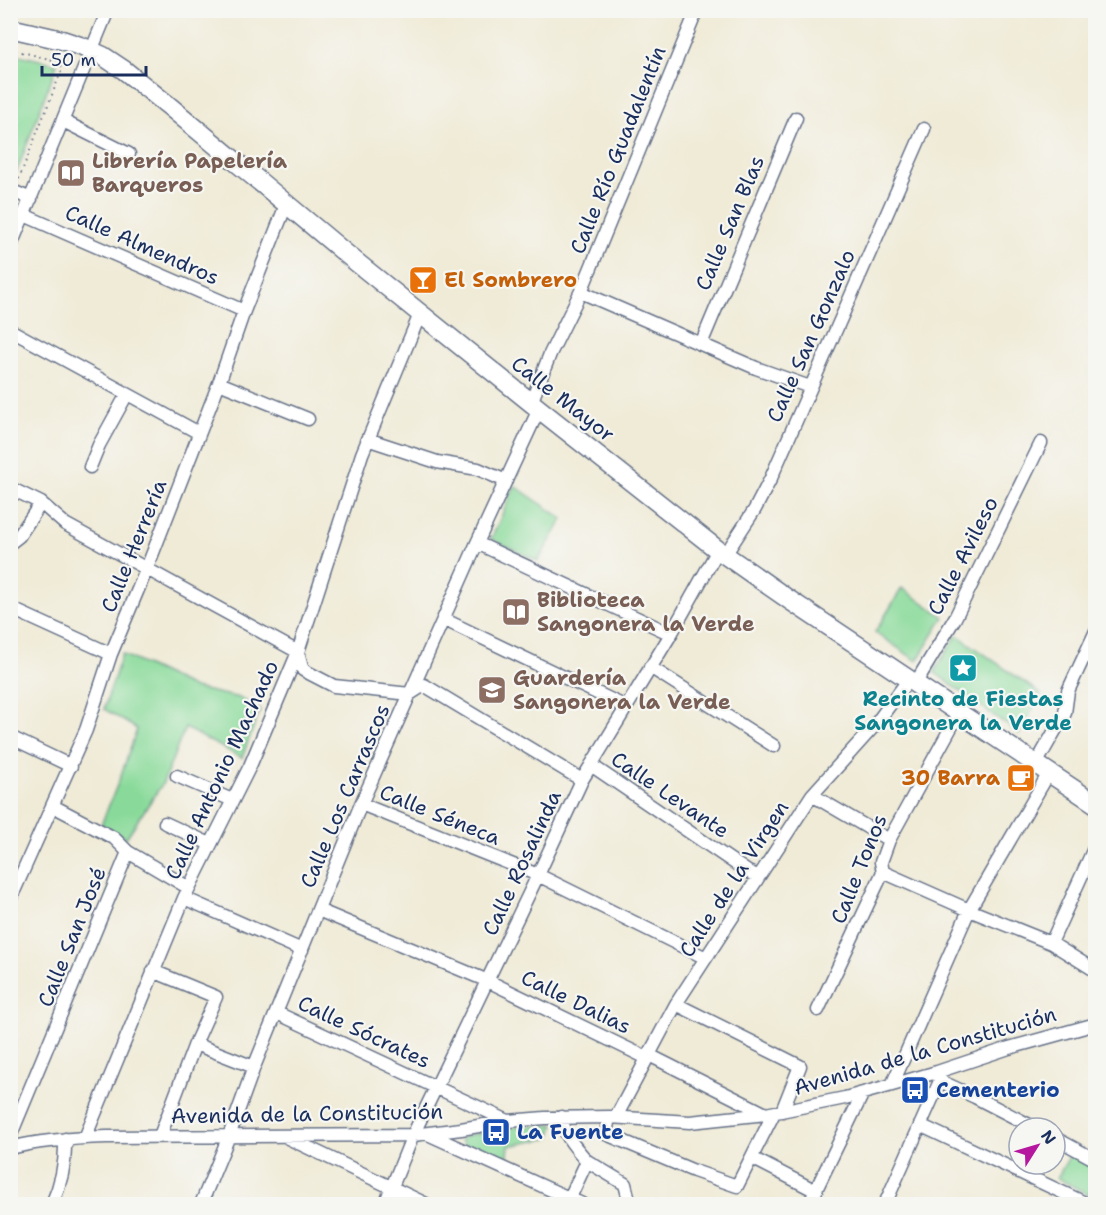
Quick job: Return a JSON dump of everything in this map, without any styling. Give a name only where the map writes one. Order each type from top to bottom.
[{"type":"street","points":[[10,248],[108,10]]},
{"type":"street","name":"Calle Río Guadalentín","points":[[535,406],[550,354],[580,292],[697,10]]},
{"type":"street","name":"Calle Mayor","points":[[10,27],[62,40],[92,51],[124,70],[420,314],[722,553],[1095,804]]},
{"type":"street","name":"Calle San Blas","points":[[701,344],[796,118]]},
{"type":"street","points":[[63,121],[129,154]]},
{"type":"street","name":"Calle San Gonzalo","points":[[722,553],[755,509],[771,478],[924,129]]},
{"type":"street","points":[[12,191],[31,199]]},
{"type":"street","name":"Calle Herrería","points":[[10,900],[86,730],[111,654],[147,568],[286,205]]},
{"type":"street","name":"Calle Almendros","points":[[24,215],[244,311]]},
{"type":"street","points":[[580,292],[756,368],[810,387]]},
{"type":"street","name":"Calle Antonio Machado","points":[[85,1138],[186,893],[250,766],[298,652],[362,454],[420,314]]},
{"type":"street","points":[[10,330],[199,433]]},
{"type":"street","points":[[219,383],[308,419]]},
{"type":"street","points":[[90,466],[127,394]]},
{"type":"street","name":"Calle Los Carrascos","points":[[201,1204],[361,804],[506,481],[535,406]]},
{"type":"street","points":[[368,440],[436,462],[478,469],[506,481]]},
{"type":"street","name":"Calle Avileso","points":[[912,681],[955,618],[1041,444]]},
{"type":"street","points":[[10,488],[41,504],[65,524],[298,652],[303,670],[334,686],[410,694],[424,685],[582,780]]},
{"type":"street","points":[[10,543],[19,536],[41,504]]},
{"type":"street","points":[[477,543],[670,634]]},
{"type":"street","name":"Calle Rosalinda","points":[[385,1204],[435,1087],[488,981],[582,780],[722,553]]},
{"type":"street","points":[[10,608],[111,654]]},
{"type":"street","points":[[443,620],[626,707]]},
{"type":"street","points":[[892,1085],[969,910],[1043,768],[1065,713],[1068,691],[1095,631]]},
{"type":"street","points":[[650,667],[774,746]]},
{"type":"street","name":"Calle de la Virgen","points":[[612,1117],[676,1005],[812,795],[912,681]]},
{"type":"street","name":"Calle Tonos","points":[[818,1010],[883,872],[881,862],[889,840],[959,713]]},
{"type":"street","points":[[10,737],[70,766]]},
{"type":"street","name":"Calle Levante","points":[[591,765],[738,865],[758,876]]},
{"type":"street","points":[[177,776],[232,800]]},
{"type":"street","points":[[812,795],[889,840]]},
{"type":"street","name":"Calle Séneca","points":[[361,804],[538,875],[706,958]]},
{"type":"street","points":[[53,806],[114,838],[128,852],[186,893],[302,950]]},
{"type":"street","points":[[165,823],[210,844]]},
{"type":"street","points":[[1050,943],[1095,844]]},
{"type":"street","name":"Calle San José","points":[[10,1137],[128,852]]},
{"type":"street","points":[[883,872],[1050,943],[1095,970]]},
{"type":"street","name":"Calle Dalias","points":[[318,910],[488,981],[774,1113]]},
{"type":"street","points":[[153,971],[216,997],[195,1044],[160,1136]]},
{"type":"street","points":[[612,1117],[606,1134],[694,1171],[737,1186],[800,1066],[676,1005]]},
{"type":"street","name":"Calle Sócrates","points":[[277,1013],[508,1121]]},
{"type":"street","name":"Avenida de la Constitución","points":[[10,1148],[85,1138],[413,1135],[508,1121],[561,1117],[612,1117],[700,1122],[774,1113],[938,1076],[1009,1048],[1095,1024]]},
{"type":"street","points":[[195,1044],[254,1067]]},
{"type":"street","points":[[885,1204],[920,1125],[938,1076],[1012,1116]]},
{"type":"street","points":[[809,1204],[863,1093]]},
{"type":"street","points":[[561,1117],[569,1139],[587,1161],[625,1184],[630,1204]]},
{"type":"street","points":[[920,1125],[1087,1204]]},
{"type":"street","points":[[429,1134],[568,1202],[582,1204]]},
{"type":"street","points":[[284,1136],[426,1204]]},
{"type":"street","points":[[52,1204],[58,1190],[66,1155],[65,1139]]},
{"type":"street","points":[[1067,1145],[1095,1160]]},
{"type":"street","points":[[752,1158],[816,1191]]},
{"type":"street","points":[[568,1202],[587,1161]]},
{"type":"path","points":[[10,49],[53,60],[61,66],[61,72],[12,191]]},
{"type":"green space","points":[[11,53],[57,64],[17,171],[11,168]]},
{"type":"green space","points":[[515,486],[563,519],[538,561],[491,539]]},
{"type":"green space","points":[[902,588],[944,617],[917,661],[875,632]]},
{"type":"green space","points":[[957,635],[1041,694],[1019,734],[934,672]]},
{"type":"green space","points":[[122,654],[194,688],[240,698],[260,710],[242,758],[185,728],[163,783],[126,838],[101,825],[137,729],[104,709]]},
{"type":"green space","points":[[554,1125],[550,1138],[509,1146],[507,1163],[464,1145],[461,1141],[469,1135],[513,1127]]},
{"type":"green space","points":[[1071,1153],[1095,1167],[1095,1198],[1057,1178],[1067,1176],[1067,1160]]},
{"type":"place","name":"Librería Papelería Barqueros","points":[[71,173]]},
{"type":"place","name":"El Sombrero","points":[[423,280]]},
{"type":"place","name":"Biblioteca Sangonera la Verde","points":[[516,612]]},
{"type":"place","name":"Recinto de Fiestas Sangonera la Verde","points":[[963,668]]},
{"type":"place","name":"Guardería Sangonera la Verde","points":[[492,690]]},
{"type":"place","name":"30 Barra","points":[[1021,778]]},
{"type":"place","name":"Cementerio","points":[[915,1090]]},
{"type":"place","name":"La Fuente","points":[[496,1132]]}]
